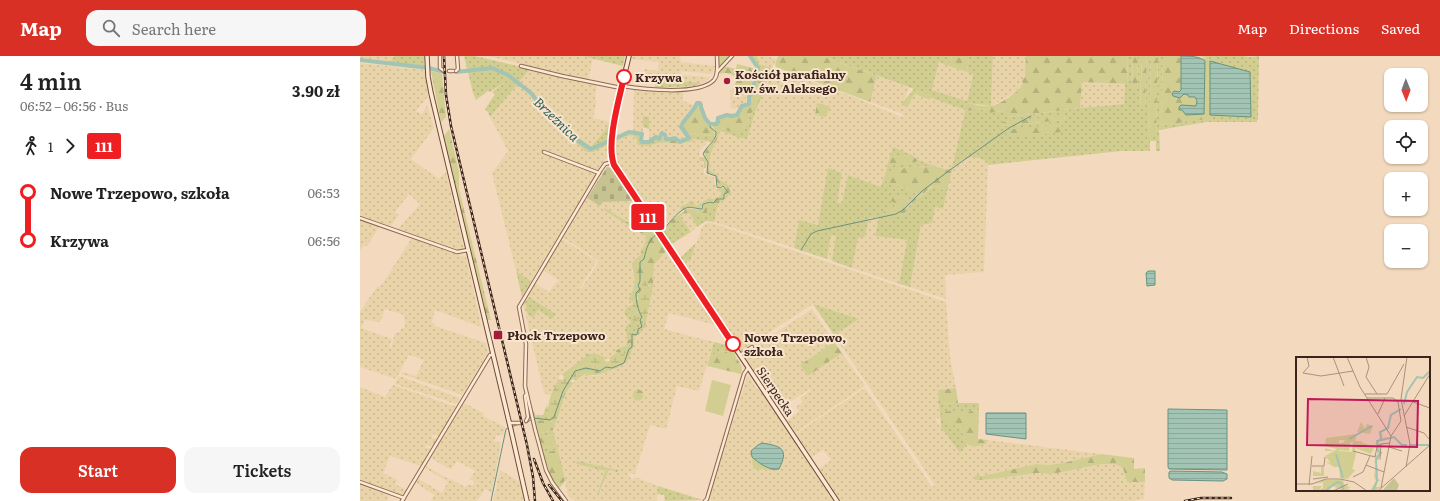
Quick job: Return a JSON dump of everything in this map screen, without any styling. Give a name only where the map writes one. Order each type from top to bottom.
[{"type":"street","points":[[427,56],[431,94],[527,501]]},
{"type":"street","points":[[440,56],[440,68],[444,71]]},
{"type":"street","points":[[449,71],[458,69],[457,56]]},
{"type":"street","name":"Sierpecka","points":[[628,56],[615,113],[612,145],[613,162],[617,171],[837,501]]},
{"type":"street","points":[[717,56],[717,73]]},
{"type":"street","points":[[521,66],[562,76],[622,87],[655,90],[689,89],[710,83],[714,80],[717,73],[732,56]]},
{"type":"street","points":[[544,152],[599,173]]},
{"type":"street","points":[[566,501],[552,482],[545,467],[532,417],[525,381],[526,344],[519,306],[599,173],[605,164],[613,162]]},
{"type":"street","points":[[360,218],[457,252],[468,250]]},
{"type":"street","points":[[740,355],[752,347]]},
{"type":"street","points":[[360,482],[403,500],[490,355],[493,355]]},
{"type":"street","points":[[707,500],[744,374],[748,368]]},
{"type":"street","points":[[526,421],[528,416],[525,396],[527,394]]},
{"type":"street","points":[[510,424],[521,423]]},
{"type":"shaded area","points":[[360,56],[395,56],[390,62],[360,59]]},
{"type":"shaded area","points":[[488,56],[582,56],[593,59],[588,80]]},
{"type":"shaded area","points":[[631,56],[680,56],[681,62],[715,66],[711,74],[681,71],[681,75],[710,77],[702,83],[643,78],[645,69],[658,71],[659,62],[631,59]]},
{"type":"shaded area","points":[[757,56],[766,56],[776,59],[772,68],[758,64]]},
{"type":"shaded area","points":[[993,56],[1026,56],[1026,73],[1023,80],[1023,85],[1019,90],[991,106]]},
{"type":"shaded area","points":[[1181,56],[1197,57],[1205,61],[1204,114],[1186,115],[1182,110],[1179,110],[1179,107],[1181,105],[1196,106],[1197,101],[1195,97],[1189,97],[1188,95],[1184,94],[1180,98],[1173,96],[1172,94],[1174,91],[1179,92],[1181,90]]},
{"type":"shaded area","points":[[1210,61],[1250,72],[1251,117],[1210,115]]},
{"type":"shaded area","points":[[939,62],[973,74],[967,101],[932,90]]},
{"type":"shaded area","points":[[360,63],[425,70],[428,96],[416,111],[422,114],[427,105],[434,128],[411,159],[439,179],[446,172],[464,249],[459,250],[397,230],[420,204],[409,194],[395,212],[399,215],[390,227],[360,216]]},
{"type":"shaded area","points":[[530,69],[597,84],[595,100],[597,101],[593,118],[611,122],[611,126],[608,126],[592,146],[589,146],[579,139],[542,106],[530,91],[519,82]]},
{"type":"shaded area","points":[[774,69],[854,97],[902,117],[903,114],[870,102],[877,76],[909,88],[902,106],[907,108],[915,94],[929,100],[931,98],[962,109],[965,111],[953,166],[948,170],[918,160],[912,155],[881,187],[842,203],[837,203],[842,173],[818,225],[799,220],[794,248],[714,222],[720,201],[727,199],[728,185],[721,182],[718,179],[718,175],[710,170],[709,165],[712,151],[721,131],[739,138],[747,139],[761,94],[767,86],[770,74]]},
{"type":"shaded area","points":[[1082,82],[1125,84],[1124,104],[1080,108]]},
{"type":"shaded area","points":[[518,84],[530,94],[542,112],[586,152],[594,152],[610,144],[608,155],[531,281],[516,271],[492,173],[508,151],[490,117]]},
{"type":"shaded area","points":[[634,89],[661,92],[684,90],[682,100],[695,106],[693,111],[680,127],[688,138],[679,141],[675,137],[671,139],[666,138],[665,134],[662,132],[659,139],[656,137],[649,141],[649,117],[643,116],[643,134],[633,131]]},
{"type":"shaded area","points":[[730,90],[751,93],[748,97],[746,97],[746,102],[740,106],[740,108],[731,109]]},
{"type":"shaded area","points":[[631,135],[638,142],[647,146],[662,141],[679,144],[692,142],[693,139],[707,141],[706,145],[701,149],[699,157],[700,161],[704,164],[704,174],[714,177],[715,185],[721,193],[720,196],[711,199],[710,197],[696,206],[685,205],[680,208],[682,211],[673,217],[660,230],[616,163],[616,142],[624,136]]},
{"type":"shaded area","points":[[974,156],[988,164],[984,272],[945,275],[946,299],[910,287],[921,225],[935,207],[943,209],[952,168]]},
{"type":"shaded area","points":[[587,198],[600,206],[603,202],[634,201],[649,223],[644,232],[605,208],[647,237],[640,255],[632,263],[632,271],[635,277],[634,287],[629,299],[633,302],[633,304],[630,305],[625,316],[631,322],[625,330],[628,340],[626,345],[615,351],[617,352],[608,359],[585,358],[565,371],[559,377],[551,396],[544,393],[523,304],[525,302],[528,315],[538,310],[552,318],[555,313],[529,297],[529,295],[535,283],[549,292],[557,281],[558,282],[559,280],[542,270],[562,239],[597,261],[580,288],[581,289],[599,261],[563,238]]},
{"type":"shaded area","points":[[685,213],[689,213],[697,227],[691,232],[680,216]]},
{"type":"shaded area","points":[[879,216],[876,236],[907,240],[899,284],[852,268],[858,238],[865,237],[869,218]]},
{"type":"shaded area","points":[[360,220],[380,226],[367,246],[365,245],[360,250]]},
{"type":"shaded area","points":[[707,223],[712,223],[946,302],[950,357],[956,388],[938,390],[940,418],[935,419],[960,452],[967,444],[975,447],[986,444],[988,440],[1101,454],[1063,463],[1048,465],[1036,464],[982,476],[977,475],[993,479],[1035,473],[1052,474],[1102,464],[1115,464],[1123,468],[1127,482],[1145,482],[1144,499],[1133,501],[840,501],[819,469],[831,460],[823,450],[811,458],[795,434],[865,388],[932,487],[935,485],[834,335],[858,319],[813,304],[741,351],[734,338],[729,334],[678,258],[690,262],[702,227]]},
{"type":"shaded area","points":[[831,235],[837,235],[832,261],[827,259]]},
{"type":"shaded area","points":[[412,238],[466,257],[481,327],[435,310],[432,322],[435,326],[486,343],[488,353],[462,395],[401,374],[402,372],[416,376],[424,360],[409,355],[396,379],[360,367],[360,312],[377,287],[381,286]],"holes":[[[385,309],[404,315],[405,327],[399,332],[395,333],[391,348],[389,347],[392,339],[361,328],[365,320],[380,322]]]},
{"type":"shaded area","points":[[667,250],[716,325],[669,313],[664,329],[714,342],[699,391],[677,386],[666,429],[650,425],[635,474],[627,473],[632,480],[635,477],[658,486],[657,501],[575,501],[568,496],[553,428],[558,417],[559,409],[571,384],[584,376],[598,376],[606,371],[612,370],[632,349],[635,337],[642,329],[645,328],[653,286],[654,265]],"holes":[[[577,462],[617,470],[617,472],[609,470],[600,493],[598,492],[605,471],[576,464]]]},
{"type":"shaded area","points":[[1148,271],[1155,271],[1155,285],[1147,286],[1146,273]]},
{"type":"shaded area","points":[[812,309],[834,342],[801,365],[808,376],[842,353],[865,386],[795,433],[787,421],[799,412],[796,407],[803,402],[800,398],[811,390],[810,389],[779,409],[742,355]]},
{"type":"shaded area","points":[[399,376],[460,398],[456,404],[395,384]]},
{"type":"shaded area","points":[[749,376],[755,387],[763,394],[835,501],[711,501],[709,499],[747,377]]},
{"type":"shaded area","points":[[393,385],[457,407],[439,436],[433,434],[432,438],[438,439],[433,446],[426,445],[425,448],[432,448],[421,466],[390,456],[383,473],[398,480],[395,484],[406,490],[401,497],[360,481],[360,387],[385,397]]},
{"type":"shaded area","points":[[464,403],[484,413],[483,416],[505,427],[503,435],[497,435],[494,441],[501,443],[492,493],[485,489],[477,501],[431,501],[434,495],[416,483],[419,479],[442,493],[448,482],[425,468],[426,466],[465,487],[468,484],[472,486],[475,482],[470,479],[475,471],[457,461],[451,470],[431,458]]},
{"type":"shaded area","points":[[1168,409],[1227,410],[1227,470],[1169,469]]},
{"type":"shaded area","points":[[986,413],[1026,413],[1026,439],[986,434]]},
{"type":"shaded area","points":[[762,443],[779,447],[782,450],[783,457],[779,469],[768,468],[752,457],[751,451]]},
{"type":"shaded area","points":[[500,470],[520,482],[523,501],[493,501]]},
{"type":"shaded area","points":[[1169,472],[1222,472],[1227,474],[1227,479],[1223,481],[1172,480],[1169,478]]},
{"type":"shaded area","points":[[360,485],[389,496],[387,501],[360,501]]},
{"type":"green space","points":[[395,56],[424,56],[424,66],[390,62]]},
{"type":"green space","points":[[464,56],[475,56],[530,69],[519,82],[530,91],[542,106],[589,146],[592,146],[608,126],[611,126],[610,144],[594,152],[586,152],[542,112],[530,94],[518,84],[490,117],[485,109],[495,94],[492,92],[508,80],[490,92],[488,91],[476,100]]},
{"type":"green space","points":[[582,56],[625,56],[623,66]]},
{"type":"green space","points":[[719,56],[729,56],[720,68]]},
{"type":"green space","points":[[751,56],[757,56],[759,64],[772,68],[756,110],[752,112],[744,127],[735,134],[724,129],[721,131],[712,150],[709,165],[710,170],[718,175],[718,179],[728,185],[730,191],[728,197],[724,200],[720,201],[717,209],[707,210],[707,215],[704,218],[699,211],[691,216],[689,213],[682,215],[663,234],[662,233],[669,223],[677,215],[684,212],[685,209],[702,209],[704,204],[710,202],[713,203],[717,199],[725,199],[727,191],[723,186],[718,186],[716,176],[707,173],[707,159],[706,168],[704,168],[704,162],[700,161],[699,157],[706,158],[704,153],[715,140],[715,130],[711,125],[717,124],[718,119],[727,115],[730,117],[737,115],[742,106],[751,103],[749,97],[759,68]]},
{"type":"green space","points":[[778,56],[822,56],[877,76],[870,102],[776,67],[775,64]]},
{"type":"green space","points":[[822,56],[952,56],[949,66],[939,62],[932,90],[967,101],[973,75],[967,72],[969,56],[993,56],[991,106],[967,103],[962,109],[931,98],[931,96],[918,91],[907,103],[901,106],[914,89]]},
{"type":"green space","points":[[952,56],[969,56],[967,72],[949,66]]},
{"type":"green space","points":[[1026,56],[1128,56],[1127,84],[1082,82],[1080,108],[1008,117],[1007,110],[990,113],[988,109],[965,111],[962,109],[967,103],[984,106],[994,105],[1008,98],[1017,91],[1023,85],[1022,80],[1025,77]]},
{"type":"green space","points":[[1128,56],[1133,56],[1132,89],[1137,89],[1138,56],[1142,56],[1140,108],[1145,108],[1147,56],[1151,56],[1149,137],[1156,136],[1158,56],[1163,56],[1161,125],[1176,123],[1207,57],[1194,56],[1259,56],[1258,120],[1257,122],[1206,122],[1159,130],[1160,151],[1156,151],[1156,141],[1150,141],[1150,151],[1121,151],[988,165],[981,159],[973,157],[966,159],[952,168],[965,111],[988,109],[990,113],[1008,110],[1008,117],[1124,104],[1125,84],[1127,84]],"holes":[[[1065,116],[1064,120],[1003,126],[1002,122]]]},
{"type":"green space","points":[[1133,56],[1138,56],[1137,89],[1132,89]]},
{"type":"green space","points":[[1142,56],[1147,56],[1145,108],[1140,108]]},
{"type":"green space","points":[[1151,56],[1158,56],[1156,137],[1149,137]]},
{"type":"green space","points":[[1163,56],[1181,56],[1181,90],[1179,92],[1181,96],[1184,94],[1188,95],[1189,97],[1195,97],[1197,101],[1196,106],[1181,105],[1182,110],[1204,114],[1205,63],[1202,58],[1207,57],[1207,119],[1161,125]]},
{"type":"green space","points":[[737,64],[757,69],[752,82],[751,93],[732,90],[737,80],[729,74],[719,74],[724,66],[736,69]]},
{"type":"green space","points":[[431,71],[442,74],[446,117],[441,122]]},
{"type":"green space","points":[[656,80],[702,83],[695,86],[655,88]]},
{"type":"green space","points":[[918,91],[931,96],[930,100],[915,94]]},
{"type":"green space","points":[[915,95],[907,108],[903,106],[907,103]]},
{"type":"green space","points":[[698,103],[701,105],[703,115],[713,129],[715,136],[687,134],[681,127]]},
{"type":"green space","points":[[817,103],[830,106],[826,117],[815,115]]},
{"type":"green space","points":[[756,110],[747,139],[739,138],[721,131],[724,129],[744,127],[752,112]]},
{"type":"green space","points":[[1065,115],[1064,120],[1003,126],[1002,122]]},
{"type":"green space","points":[[643,116],[649,117],[649,129],[643,127]]},
{"type":"green space","points":[[1062,124],[1061,132],[1028,136],[1010,136],[1006,134],[1004,130]]},
{"type":"green space","points":[[449,129],[459,172],[459,189],[491,320],[487,320],[455,189],[444,136]]},
{"type":"green space","points":[[626,134],[643,135],[640,140],[642,142],[650,142],[657,138],[659,140],[661,137],[671,140],[675,139],[679,142],[691,139],[691,142],[679,144],[662,142],[647,146],[638,145],[635,137],[629,136],[616,142],[617,138]]},
{"type":"green space","points":[[687,134],[715,136],[712,142],[693,139],[691,142],[691,139],[689,139]]},
{"type":"green space","points":[[893,147],[912,155],[890,157]]},
{"type":"green space","points":[[912,155],[918,160],[916,162],[887,166],[890,157]]},
{"type":"green space","points":[[918,160],[935,166],[910,167],[886,172],[887,166],[916,162]]},
{"type":"green space","points":[[935,166],[948,170],[953,166],[947,191],[932,186],[907,208],[904,215],[884,219],[883,214],[887,207],[894,208],[896,204],[891,201],[892,197],[899,195],[909,201],[916,193],[883,180],[886,172],[910,167]]},
{"type":"green space","points":[[607,167],[612,168],[634,201],[603,202],[600,206],[587,198]]},
{"type":"green space","points":[[828,168],[842,173],[837,203],[842,203],[848,175],[881,187],[883,180],[916,193],[909,201],[899,195],[894,208],[904,215],[907,208],[933,186],[947,191],[943,209],[935,207],[932,223],[921,225],[910,287],[899,284],[907,240],[875,236],[879,217],[869,218],[865,237],[858,238],[852,268],[832,261],[836,235],[831,236],[827,259],[794,248],[799,220],[818,225]]},
{"type":"green space","points":[[724,188],[727,192],[724,194],[724,199],[716,199],[713,202],[710,201],[703,203],[700,209],[688,207],[682,211],[680,208],[692,201],[696,206],[710,197],[712,199],[720,196],[721,193],[718,189]]},
{"type":"green space","points":[[605,208],[644,232],[649,223],[667,250],[654,265],[653,286],[641,284],[643,289],[633,302],[629,299],[634,282],[632,263],[640,255],[647,237],[604,210]]},
{"type":"green space","points":[[716,208],[714,222],[706,221],[697,227],[691,216],[699,211],[704,218],[707,210]]},
{"type":"green space","points":[[680,216],[691,232],[670,245],[663,234]]},
{"type":"green space","points":[[696,243],[690,262],[678,258],[676,255],[681,257]]},
{"type":"green space","points":[[516,271],[531,281],[522,297]]},
{"type":"green space","points":[[645,280],[648,286],[653,286],[645,328],[640,311],[636,313],[638,321],[635,324],[628,312],[638,304],[638,295],[643,290],[641,282]]},
{"type":"green space","points":[[529,297],[556,314],[552,319],[538,310],[533,318],[528,315],[525,302]]},
{"type":"green space","points":[[637,298],[639,304],[628,312],[635,323],[636,313],[640,311],[645,328],[642,329],[640,334],[628,340],[625,330],[626,326],[631,322],[626,317],[624,312],[626,308],[633,304]]},
{"type":"green space","points":[[813,304],[859,319],[834,335]]},
{"type":"green space","points":[[635,337],[628,360],[614,369],[599,375],[593,375],[598,366],[610,363],[615,365],[619,363],[624,351],[619,353],[615,351],[626,345],[628,340]]},
{"type":"green space","points":[[714,342],[731,346],[734,351],[731,354],[723,351],[710,356]]},
{"type":"green space","points":[[834,342],[842,353],[808,376],[800,365]]},
{"type":"green space","points":[[624,351],[626,352],[619,363],[615,365],[610,363],[598,366],[593,375],[584,376],[587,373],[585,370],[586,368],[592,368],[594,366],[593,363],[581,366],[577,370],[576,376],[578,379],[576,381],[573,379],[570,381],[573,383],[566,393],[555,424],[548,414],[548,408],[558,379],[563,380],[564,377],[562,374],[584,358],[587,354],[597,354],[606,358],[604,360],[608,362],[610,360],[609,358],[617,352],[619,353]]},
{"type":"green space","points":[[723,351],[731,354],[734,351],[736,353],[735,356],[742,371],[741,374],[707,366],[710,356]]},
{"type":"green space","points":[[593,363],[594,366],[578,379],[576,376],[577,370],[581,366]]},
{"type":"green space","points":[[712,380],[731,385],[723,416],[705,411]]},
{"type":"green space","points":[[956,388],[958,403],[939,404],[938,390]]},
{"type":"green space","points":[[638,389],[642,391],[644,395],[642,399],[638,401],[634,399],[632,395],[634,391]]},
{"type":"green space","points":[[979,403],[979,410],[971,411],[962,415],[959,425],[967,444],[960,453],[941,427],[939,404]]},
{"type":"green space","points":[[547,405],[551,421],[534,420],[532,411],[534,411],[535,415],[543,415]]},
{"type":"green space","points":[[960,410],[962,415],[971,411],[979,410],[978,439],[988,440],[986,444],[974,447],[967,444],[959,425],[951,426],[946,424],[943,420],[942,412]]},
{"type":"green space","points":[[534,420],[551,421],[555,424],[553,430],[537,434]]},
{"type":"green space","points":[[553,430],[554,434],[538,439],[537,434]]},
{"type":"green space","points":[[554,434],[557,446],[541,449],[538,439]]},
{"type":"green space","points":[[557,446],[558,450],[542,453],[541,449]]},
{"type":"green space","points":[[558,450],[565,480],[558,489],[542,453]]},
{"type":"green space","points":[[1101,454],[1134,458],[1134,469],[1145,468],[1145,482],[1127,482],[1123,468],[1115,464],[1102,464],[1052,474],[1035,473],[975,480],[974,477],[977,475],[982,476],[1036,464],[1048,465],[1063,463]]},
{"type":"green space","points":[[752,457],[757,461],[774,470],[754,469]]},
{"type":"green space","points":[[577,461],[618,470],[617,472],[609,470],[599,493],[598,492],[605,471],[576,464]]},
{"type":"green space","points":[[658,486],[703,500],[664,501],[664,495],[657,494]]},
{"type":"waterway","name":"Brzeźnica","points":[[456,72],[492,68],[508,75],[531,93],[541,106],[580,142],[591,149],[629,132],[642,134],[642,142],[649,142],[656,137],[659,139],[662,133],[665,135],[666,139],[675,138],[680,142],[689,138],[681,127],[697,103],[700,103],[705,118],[710,124],[717,124],[718,118],[727,115],[737,115],[742,106],[749,104],[749,97],[758,68],[750,56]]},
{"type":"waterway","name":"Brzeźnica","points":[[360,60],[429,68],[444,72]]},
{"type":"waterway","points":[[801,250],[811,234],[817,231],[896,214],[903,210],[922,191],[950,170],[1009,128],[1031,116]]},
{"type":"waterway","points":[[660,232],[682,210],[689,207],[702,209],[703,204],[710,202],[713,203],[717,199],[724,199],[724,194],[727,193],[723,186],[720,188],[717,187],[716,176],[707,173],[708,162],[703,154],[716,135],[716,132],[710,127],[710,124]]},
{"type":"waterway","points":[[526,423],[534,418],[550,420],[554,417],[563,391],[575,371],[586,368],[600,371],[606,367],[612,368],[624,363],[629,349],[632,347],[632,334],[636,335],[638,329],[642,327],[640,320],[642,317],[638,309],[636,296],[636,293],[640,289],[638,286],[640,281],[640,262],[644,259],[650,241],[658,233]]},
{"type":"waterway","points":[[491,501],[506,429],[519,424]]},
{"type":"railway","points":[[444,56],[446,95],[451,126],[527,445],[533,477],[535,501]]},
{"type":"railway","points":[[534,459],[543,483],[553,501]]},
{"type":"railway","points":[[549,485],[562,501]]},
{"type":"railway","points":[[1185,501],[1201,498],[1231,498]]},
{"type":"bus line","name":"111","points":[[624,77],[614,119],[612,157],[614,165],[733,344]]},
{"type":"place","name":"Krzywa","points":[[624,77]]},
{"type":"place","name":"Kościół parafialny pw. św. Aleksego","points":[[727,81]]},
{"type":"place","name":"Płock Trzepowo","points":[[498,335]]},
{"type":"place","name":"Nowe Trzepowo, szkoła","points":[[733,344]]}]
